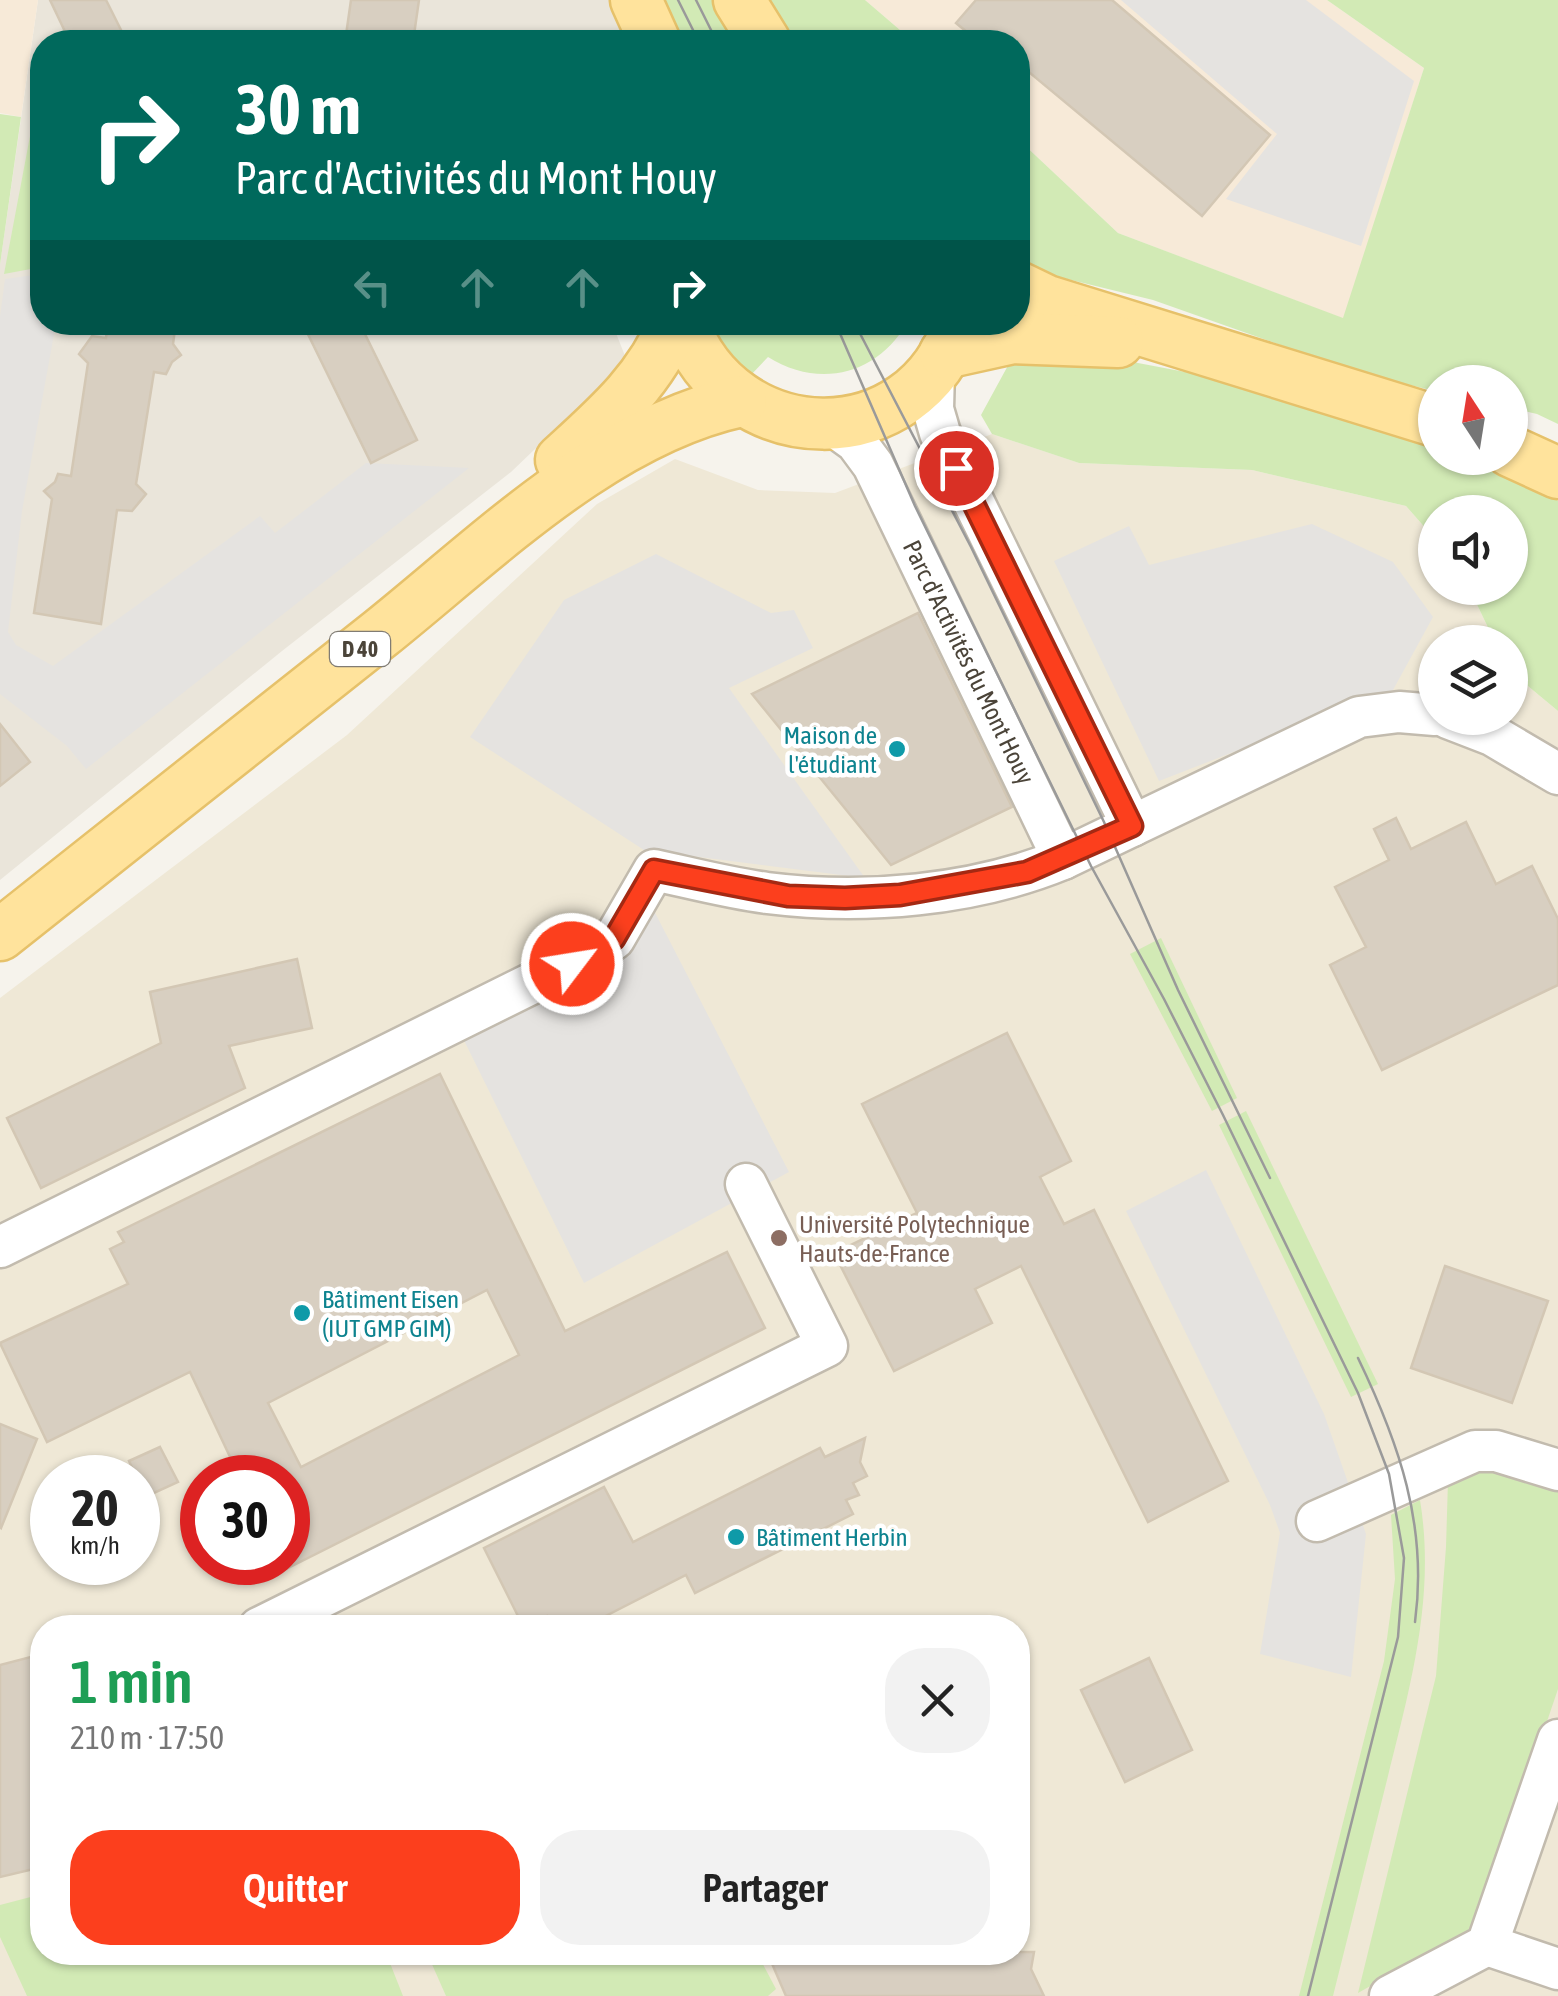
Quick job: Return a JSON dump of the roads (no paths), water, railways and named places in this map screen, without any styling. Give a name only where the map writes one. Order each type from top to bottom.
[{"type":"main road","points":[[636,0],[650,30]]},
{"type":"main road","points":[[739,0],[757,30]]},
{"type":"main road","points":[[1030,293],[1418,416]]},
{"type":"main road","name":"D 40","points":[[0,907],[532,486],[625,400],[651,368],[668,335]]},
{"type":"main road","points":[[689,335],[701,362],[741,401],[784,420],[831,424],[860,419],[906,396],[946,349],[1013,338],[1194,347]]},
{"type":"main road","name":"D 40","points":[[0,935],[560,490],[662,426],[741,401]]},
{"type":"main road","points":[[1528,459],[1558,472]]},
{"type":"street","points":[[946,349],[934,409],[940,432],[1132,826]]},
{"type":"street","name":"Parc d'Activités du Mont Houy","points":[[831,424],[856,442],[869,458],[1064,859]]},
{"type":"street","points":[[0,1247],[591,954],[614,939],[654,870],[762,893],[845,898],[951,888],[1027,872],[1064,859],[1359,717],[1418,714]]},
{"type":"street","points":[[1492,735],[1558,774]]},
{"type":"street","points":[[285,1615],[827,1346],[746,1184]]},
{"type":"street","points":[[1317,1521],[1475,1452],[1496,1451],[1558,1470]]},
{"type":"street","points":[[1390,1996],[1487,1945],[1558,1740]]},
{"type":"street","points":[[1487,1945],[1558,1969]]},
{"type":"tram line","points":[[678,0],[693,30]]},
{"type":"tram line","points":[[696,0],[711,30]]},
{"type":"tram line","points":[[841,335],[915,506],[1091,866],[1223,1115],[1358,1393],[1389,1474],[1404,1558],[1398,1637],[1308,1996]]},
{"type":"tram line","points":[[861,335],[971,547],[1270,1178]]},
{"type":"tram line","points":[[1358,1358],[1386,1422],[1407,1486],[1417,1552],[1415,1622]]},
{"type":"place","name":"Maison de l'étudiant","points":[[897,749]]},
{"type":"place","name":"Université Polytechnique Hauts-de-France","points":[[779,1238]]},
{"type":"place","name":"Bâtiment Eisen (IUT GMP GIM)","points":[[302,1313]]},
{"type":"place","name":"Bâtiment Herbin","points":[[736,1537]]}]
